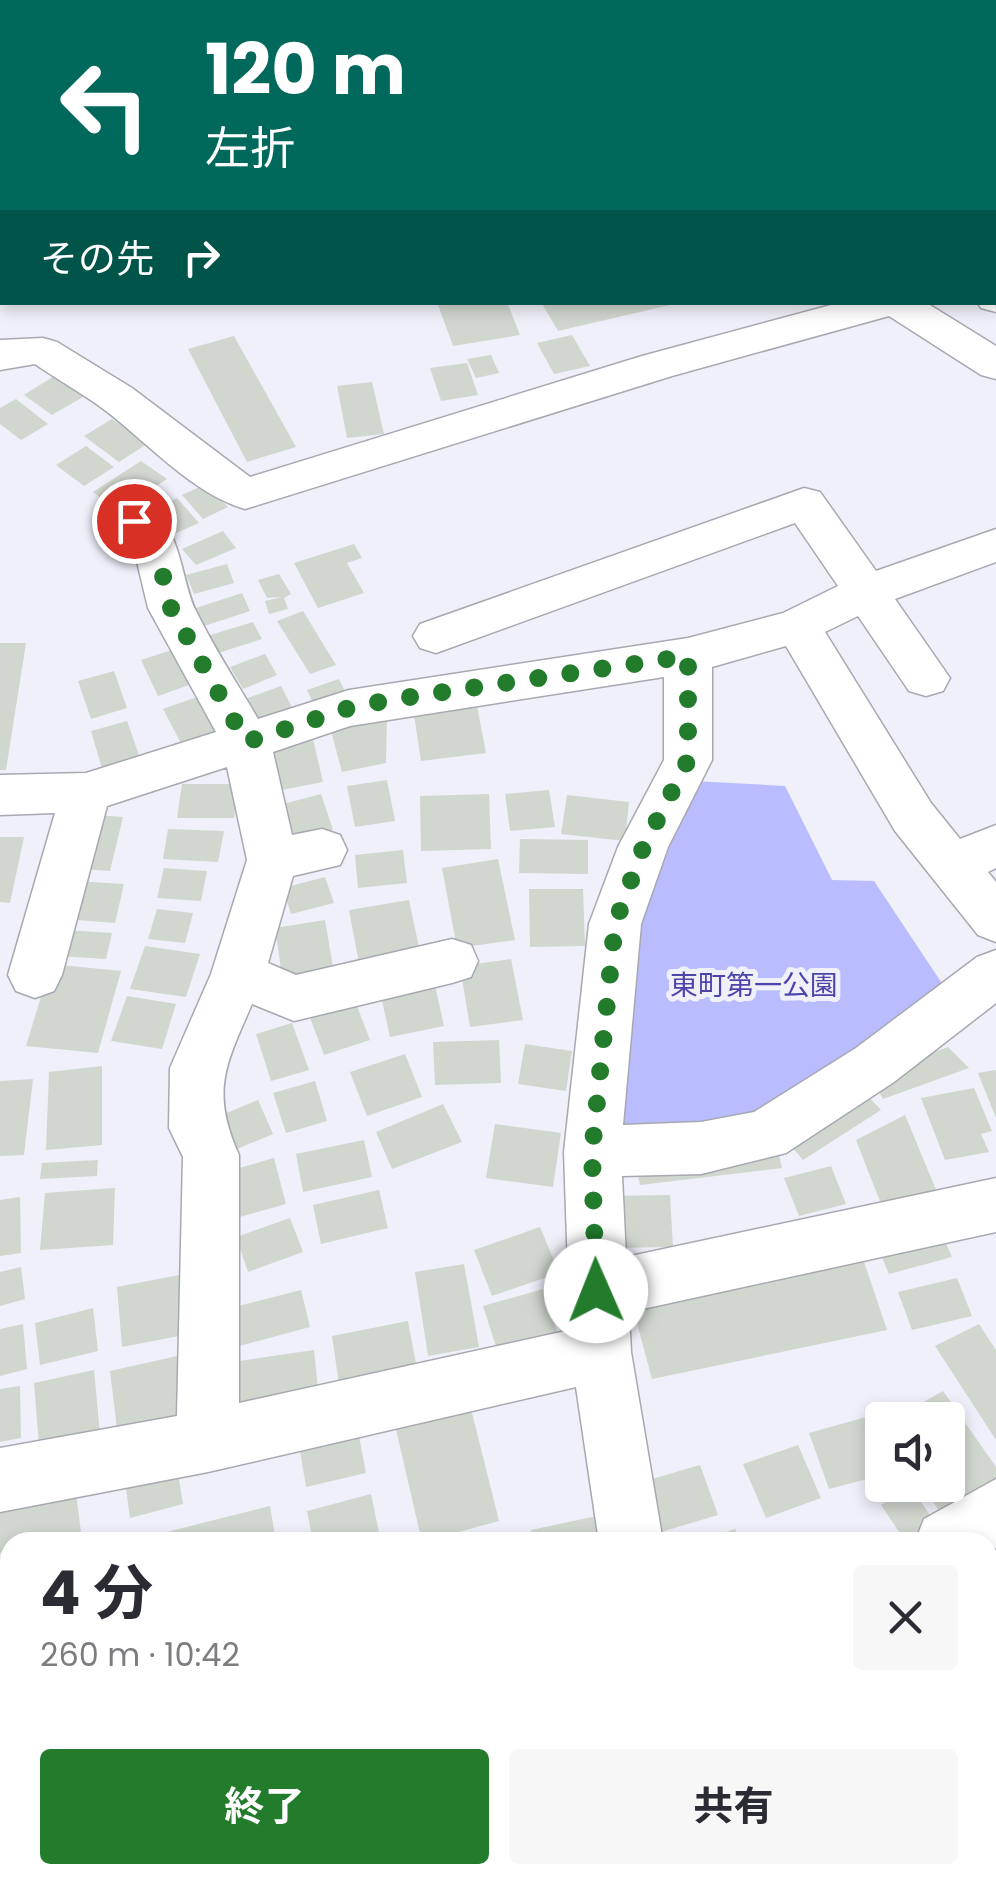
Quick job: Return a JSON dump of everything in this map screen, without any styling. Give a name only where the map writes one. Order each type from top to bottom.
[{"type":"street","points":[[0,357],[10,351],[43,351],[117,398],[205,468],[245,494],[657,366],[883,305]]},
{"type":"street","points":[[899,305],[996,366]]},
{"type":"street","points":[[436,636],[804,503],[926,678]]},
{"type":"street","points":[[134,521],[155,544],[171,608],[246,742],[272,860],[238,974],[196,1068],[197,1128],[211,1156],[208,1441]]},
{"type":"street","points":[[0,795],[86,793],[349,708],[688,656],[796,626],[868,592],[996,545]]},
{"type":"street","points":[[796,626],[913,817],[996,920]]},
{"type":"street","points":[[629,1532],[601,1352],[592,1152],[615,924],[643,848],[688,760],[688,656]]},
{"type":"street","points":[[36,976],[86,793]]},
{"type":"street","points":[[951,867],[996,845]]},
{"type":"street","points":[[272,860],[322,850]]},
{"type":"street","points":[[238,974],[294,998],[452,961]]},
{"type":"street","points":[[592,1152],[701,1148],[766,1135],[876,1065],[996,973]]},
{"type":"street","points":[[596,1291],[996,1205]]},
{"type":"street","points":[[0,1480],[208,1441],[601,1352]]},
{"type":"street","points":[[963,1532],[996,1511]]},
{"type":"green space","name":"東町第一公園","points":[[693,781],[785,786],[832,880],[874,881],[949,994],[774,1123],[607,1136],[629,920]]},
{"type":"building","points":[[438,305],[508,305],[520,335],[453,346]]},
{"type":"building","points":[[543,305],[670,305],[558,331]]},
{"type":"building","points":[[572,335],[590,366],[554,374],[537,343]]},
{"type":"building","points":[[234,336],[296,447],[247,462],[188,349]]},
{"type":"building","points":[[491,355],[499,373],[476,378],[467,359]]},
{"type":"building","points":[[467,363],[478,395],[441,401],[430,368]]},
{"type":"building","points":[[59,373],[88,394],[52,415],[24,395]]},
{"type":"building","points":[[372,382],[384,434],[347,438],[337,386]]},
{"type":"building","points":[[16,399],[48,424],[21,440],[0,424],[0,408]]},
{"type":"building","points":[[112,419],[147,444],[119,462],[84,436]]},
{"type":"building","points":[[86,446],[114,467],[84,486],[56,465]]},
{"type":"building","points":[[141,461],[167,479],[118,511],[93,492]]},
{"type":"building","points":[[206,484],[228,507],[203,519],[182,495]]},
{"type":"building","points":[[177,498],[199,523],[174,534],[153,510]]},
{"type":"building","points":[[223,531],[236,548],[196,565],[182,549]]},
{"type":"building","points":[[354,544],[362,558],[347,563],[364,593],[318,608],[294,563]]},
{"type":"building","points":[[227,564],[234,583],[194,594],[186,575]]},
{"type":"building","points":[[279,574],[291,594],[284,598],[288,609],[269,614],[265,601],[281,597],[267,598],[258,580]]},
{"type":"building","points":[[242,593],[250,611],[204,626],[196,608]]},
{"type":"building","points":[[303,611],[336,665],[310,674],[277,621]]},
{"type":"building","points":[[253,622],[262,639],[215,654],[207,636]]},
{"type":"building","points":[[0,643],[26,643],[6,770],[0,770]]},
{"type":"building","points":[[175,649],[192,684],[158,696],[141,660]]},
{"type":"building","points":[[265,654],[277,675],[243,689],[230,667]]},
{"type":"building","points":[[114,671],[127,708],[91,719],[78,681]]},
{"type":"building","points":[[339,679],[349,699],[316,709],[307,690]]},
{"type":"building","points":[[281,686],[292,707],[250,722],[239,701]]},
{"type":"building","points":[[197,697],[218,735],[184,749],[163,709]]},
{"type":"building","points":[[476,701],[486,753],[421,761],[413,708]]},
{"type":"building","points":[[387,719],[386,763],[342,772],[331,731]]},
{"type":"building","points":[[127,721],[141,761],[103,772],[91,731]]},
{"type":"building","points":[[313,739],[323,782],[276,791],[267,748]]},
{"type":"building","points":[[387,780],[395,821],[355,827],[347,786]]},
{"type":"building","points":[[182,784],[238,784],[234,818],[177,818]]},
{"type":"building","points":[[549,790],[555,827],[510,831],[505,794]]},
{"type":"building","points":[[321,794],[333,830],[296,840],[283,804]]},
{"type":"building","points":[[489,794],[491,849],[421,851],[420,796]]},
{"type":"building","points":[[567,795],[629,802],[625,841],[561,834]]},
{"type":"building","points":[[96,815],[123,817],[110,871],[83,869]]},
{"type":"building","points":[[168,829],[224,831],[218,862],[163,859]]},
{"type":"building","points":[[0,837],[24,837],[10,903],[0,902]]},
{"type":"building","points":[[520,839],[588,840],[588,874],[519,873]]},
{"type":"building","points":[[403,850],[407,883],[358,888],[355,855]]},
{"type":"building","points":[[498,859],[515,940],[457,948],[442,868]]},
{"type":"building","points":[[164,868],[207,871],[201,901],[157,898]]},
{"type":"building","points":[[325,877],[334,903],[291,914],[283,888]]},
{"type":"building","points":[[75,881],[124,884],[115,923],[65,919]]},
{"type":"building","points":[[529,889],[583,889],[585,946],[530,947]]},
{"type":"building","points":[[409,900],[420,952],[359,963],[349,910]]},
{"type":"building","points":[[157,909],[193,913],[185,943],[148,939]]},
{"type":"building","points":[[325,920],[333,967],[282,976],[275,928]]},
{"type":"building","points":[[64,930],[112,933],[106,959],[58,956]]},
{"type":"building","points":[[145,946],[200,954],[186,997],[130,989]]},
{"type":"building","points":[[511,959],[523,1020],[470,1027],[460,966]]},
{"type":"building","points":[[51,964],[121,971],[98,1053],[26,1046]]},
{"type":"building","points":[[434,981],[444,1026],[390,1037],[380,991]]},
{"type":"building","points":[[127,996],[176,1004],[162,1049],[111,1041]]},
{"type":"building","points":[[355,1001],[370,1040],[324,1055],[309,1015]]},
{"type":"building","points":[[292,1023],[309,1070],[271,1081],[256,1034]]},
{"type":"building","points":[[499,1040],[501,1083],[435,1085],[433,1042]]},
{"type":"building","points":[[525,1044],[572,1051],[566,1091],[518,1084]]},
{"type":"building","points":[[948,1047],[969,1068],[883,1099],[869,1075]]},
{"type":"building","points":[[405,1054],[422,1097],[367,1116],[350,1072]]},
{"type":"building","points":[[102,1066],[102,1145],[46,1150],[49,1072]]},
{"type":"building","points":[[996,1070],[996,1118],[978,1073]]},
{"type":"building","points":[[33,1079],[24,1155],[0,1156],[0,1081]]},
{"type":"building","points":[[315,1081],[327,1121],[286,1133],[273,1093]]},
{"type":"building","points":[[974,1088],[992,1131],[981,1134],[989,1152],[945,1160],[921,1098]]},
{"type":"building","points":[[869,1097],[881,1110],[803,1160],[792,1147]]},
{"type":"building","points":[[258,1100],[273,1134],[232,1151],[217,1117]]},
{"type":"building","points":[[443,1104],[462,1142],[392,1169],[376,1132]]},
{"type":"building","points":[[905,1115],[937,1192],[881,1204],[856,1140]]},
{"type":"building","points":[[495,1124],[561,1133],[553,1187],[486,1178]]},
{"type":"building","points":[[364,1140],[372,1177],[303,1192],[296,1154]]},
{"type":"building","points":[[778,1150],[782,1168],[640,1185],[636,1166]]},
{"type":"building","points":[[274,1158],[286,1204],[236,1218],[225,1172]]},
{"type":"building","points":[[98,1160],[97,1176],[40,1179],[42,1163]]},
{"type":"building","points":[[831,1166],[846,1204],[799,1216],[784,1178]]},
{"type":"building","points":[[115,1188],[113,1245],[40,1250],[45,1193]]},
{"type":"building","points":[[379,1190],[388,1228],[321,1244],[313,1205]]},
{"type":"building","points":[[670,1195],[673,1247],[611,1248],[609,1196]]},
{"type":"building","points":[[20,1197],[21,1253],[0,1256],[0,1200]]},
{"type":"building","points":[[290,1218],[303,1252],[248,1272],[236,1237]]},
{"type":"building","points":[[540,1227],[559,1273],[492,1296],[474,1250]]},
{"type":"building","points":[[941,1232],[952,1257],[889,1274],[878,1248]]},
{"type":"building","points":[[858,1244],[887,1330],[652,1379],[628,1290]]},
{"type":"building","points":[[464,1264],[479,1347],[428,1356],[415,1272]]},
{"type":"building","points":[[21,1267],[25,1299],[0,1306],[0,1272]]},
{"type":"building","points":[[179,1275],[184,1335],[122,1347],[117,1287]]},
{"type":"building","points":[[957,1278],[972,1316],[912,1330],[898,1292]]},
{"type":"building","points":[[543,1289],[559,1338],[499,1356],[483,1306]]},
{"type":"building","points":[[301,1290],[310,1327],[239,1346],[230,1308]]},
{"type":"building","points":[[93,1308],[98,1351],[40,1365],[35,1323]]},
{"type":"building","points":[[408,1321],[418,1375],[340,1391],[332,1336]]},
{"type":"building","points":[[23,1324],[27,1369],[0,1376],[0,1329]]},
{"type":"building","points":[[979,1324],[996,1350],[996,1440],[935,1346]]},
{"type":"building","points":[[314,1350],[319,1399],[230,1412],[226,1363]]},
{"type":"building","points":[[177,1356],[185,1414],[117,1429],[110,1371]]},
{"type":"building","points":[[94,1370],[101,1445],[40,1458],[34,1383]]},
{"type":"building","points":[[20,1386],[21,1438],[0,1442],[0,1389]]},
{"type":"building","points":[[943,1391],[951,1402],[923,1402]]},
{"type":"building","points":[[470,1405],[499,1521],[459,1532],[420,1532],[395,1425]]},
{"type":"building","points":[[865,1417],[865,1479],[829,1489],[809,1433]]},
{"type":"building","points":[[965,1423],[996,1467],[996,1493],[947,1523],[933,1502],[965,1502]]},
{"type":"building","points":[[357,1425],[366,1473],[306,1487],[298,1439]]},
{"type":"building","points":[[798,1445],[821,1498],[766,1518],[743,1464]]},
{"type":"building","points":[[700,1465],[718,1515],[661,1532],[645,1481]]},
{"type":"building","points":[[177,1467],[183,1504],[130,1518],[125,1481]]},
{"type":"building","points":[[74,1478],[81,1532],[0,1532],[0,1497]]},
{"type":"building","points":[[371,1494],[379,1532],[311,1532],[307,1511]]},
{"type":"building","points":[[886,1502],[921,1502],[938,1527],[930,1532],[899,1532],[881,1505]]},
{"type":"building","points":[[270,1506],[274,1532],[167,1532]]},
{"type":"building","points":[[606,1514],[610,1532],[531,1532]]},
{"type":"route","points":[[134,521],[155,544],[171,608],[246,742],[349,708],[389,700],[688,656],[688,760],[643,848],[615,924],[592,1152],[596,1291]]}]
